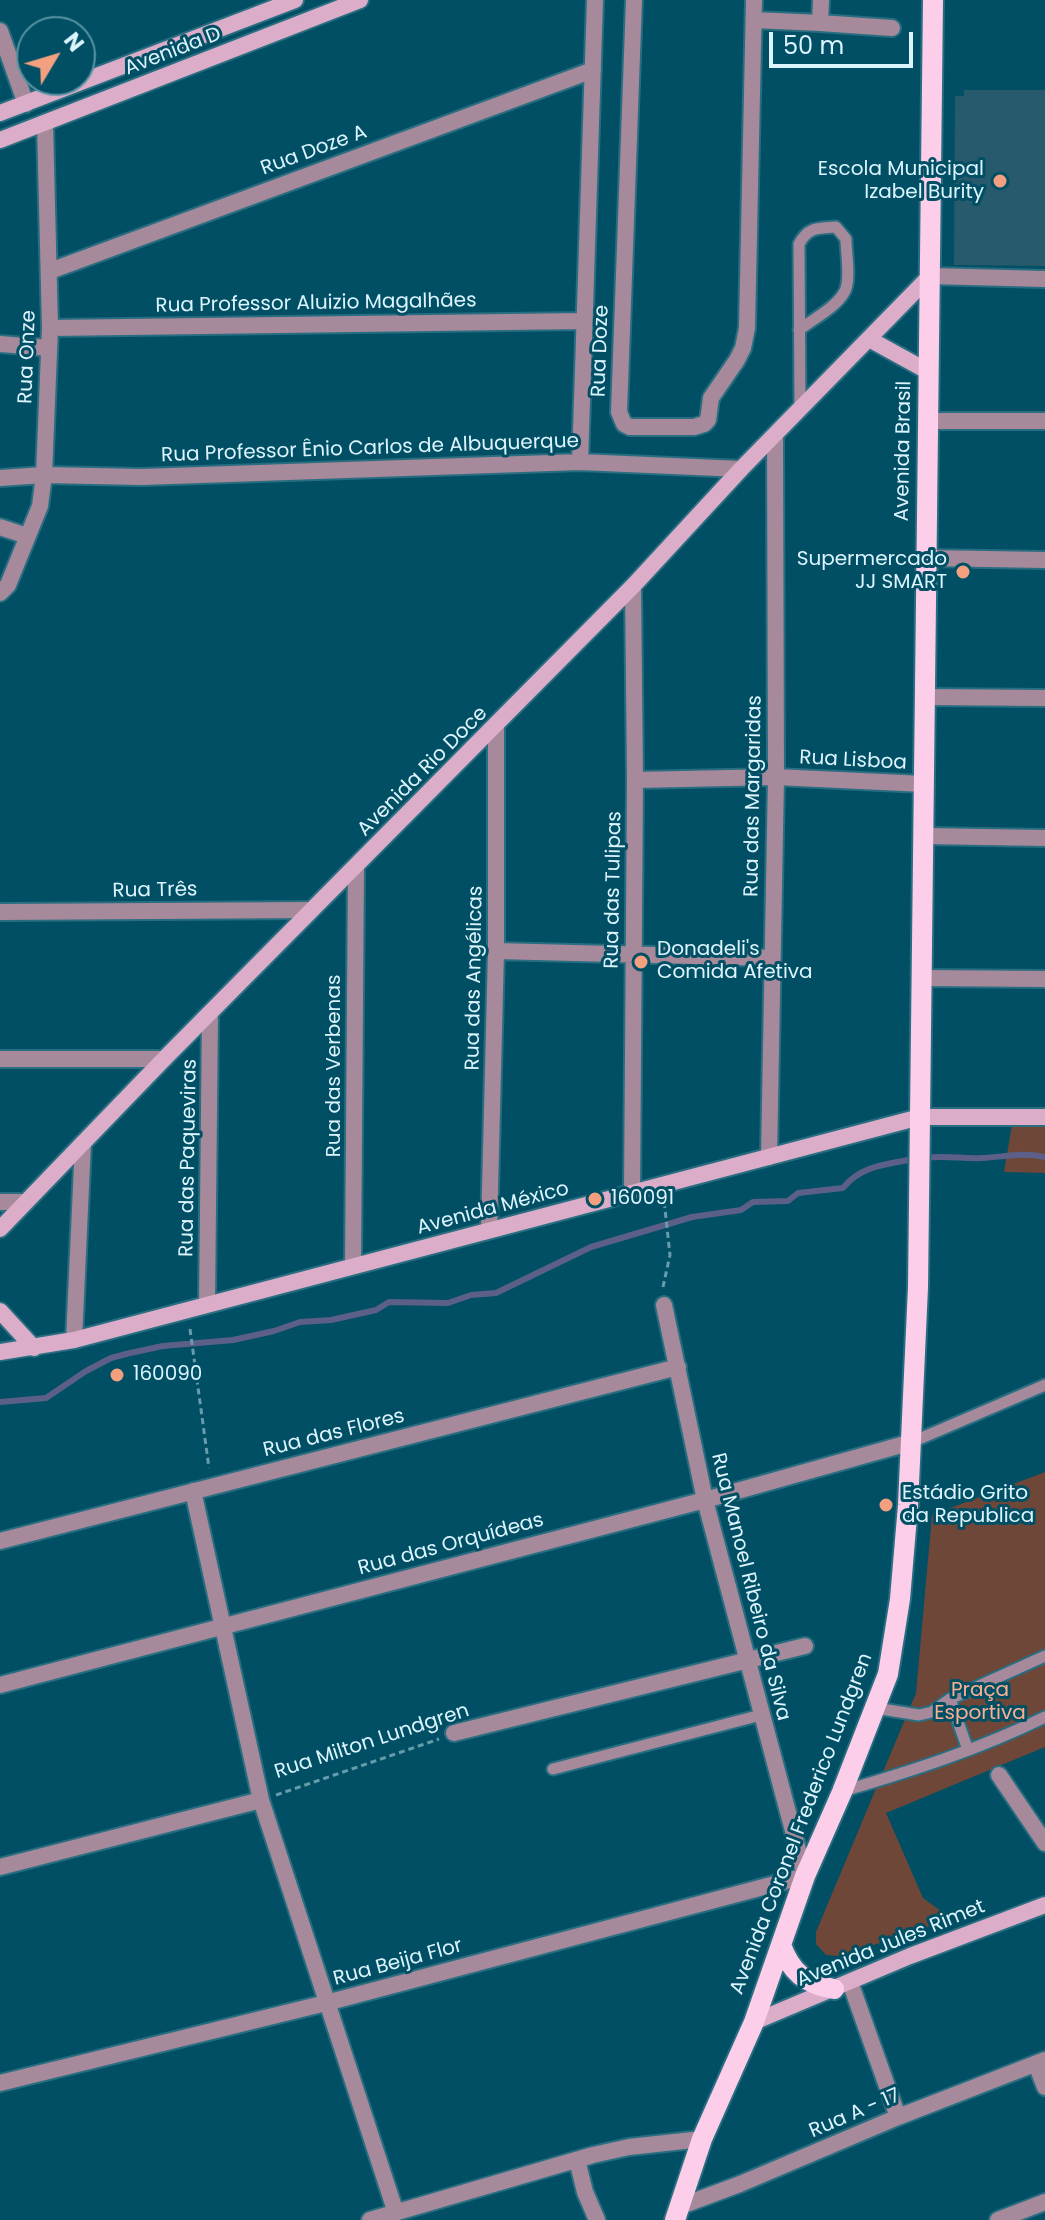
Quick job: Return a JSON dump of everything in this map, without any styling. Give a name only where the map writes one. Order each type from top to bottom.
[{"type":"main road","name":"Avenida Brasil","points":[[920,1142],[933,0]]},
{"type":"main road","name":"Avenida Coronel Frederico Lundgren","points":[[678,2213],[702,2139],[754,2022],[805,1876],[888,1674],[900,1599],[912,1442],[920,1142]]},
{"type":"main road","points":[[781,1945],[787,1962],[799,1976],[816,1986],[842,1986]]},
{"type":"street","name":"Avenida D","points":[[0,113],[295,0]]},
{"type":"street","name":"Avenida D","points":[[0,140],[360,0]]},
{"type":"street","name":"Rua Doze","points":[[580,462],[595,0]]},
{"type":"street","name":"Rua Doze","points":[[634,0],[619,412],[621,420],[630,427],[694,427],[704,424],[708,420],[711,398],[743,348],[747,328],[754,0]]},
{"type":"street","points":[[820,23],[821,0]]},
{"type":"street","points":[[754,20],[892,28]]},
{"type":"street","points":[[0,31],[26,104]]},
{"type":"street","points":[[180,45],[186,68]]},
{"type":"street","name":"Rua Doze A","points":[[50,271],[593,70]]},
{"type":"street","name":"Rua Onze","points":[[4,589],[40,506],[44,475],[50,328],[45,123]]},
{"type":"street","points":[[930,276],[1045,279]]},
{"type":"street","name":"Avenida Rio Doce","points":[[0,1229],[311,910],[496,727],[930,276]]},
{"type":"street","name":"Rua Professor Aluizio Magalhães","points":[[50,328],[583,321]]},
{"type":"street","points":[[869,339],[929,372]]},
{"type":"street","points":[[0,344],[49,348]]},
{"type":"street","points":[[928,421],[1045,421]]},
{"type":"street","name":"Rua das Margaridas","points":[[769,1157],[776,777],[775,435]]},
{"type":"street","name":"Rua Professor Ênio Carlos de Albuquerque","points":[[0,478],[44,475],[142,477],[580,462],[741,469]]},
{"type":"street","points":[[0,527],[27,536]]},
{"type":"street","points":[[927,558],[1045,560]]},
{"type":"street","name":"Rua das Tulipas","points":[[632,1193],[633,586]]},
{"type":"street","points":[[925,697],[1045,698]]},
{"type":"street","name":"Rua das Angélicas","points":[[489,1230],[496,951],[496,727]]},
{"type":"street","name":"Rua Lisboa","points":[[635,780],[776,777],[924,784]]},
{"type":"street","points":[[924,836],[1045,838]]},
{"type":"street","name":"Rua das Verbenas","points":[[353,1265],[356,868]]},
{"type":"street","name":"Rua Três","points":[[0,912],[311,910]]},
{"type":"street","points":[[496,951],[772,958]]},
{"type":"street","points":[[922,978],[1045,979]]},
{"type":"street","name":"Rua das Paqueviras","points":[[207,1304],[210,1013]]},
{"type":"street","points":[[0,1059],[164,1059]]},
{"type":"street","name":"Avenida México","points":[[0,1352],[74,1340],[920,1117],[1045,1117]]},
{"type":"street","points":[[74,1340],[83,1143]]},
{"type":"street","points":[[0,1202],[24,1202]]},
{"type":"street","name":"Rua Manoel Ribeiro da Silva","points":[[664,1305],[705,1500],[805,1876]]},
{"type":"street","points":[[0,1311],[34,1348]]},
{"type":"street","name":"Rua das Flores","points":[[0,1541],[678,1367]]},
{"type":"street","name":"Rua das Orquídeas","points":[[0,1685],[705,1500],[912,1442]]},
{"type":"street","points":[[193,1491],[261,1800],[396,2213]]},
{"type":"street","name":"Rua Milton Lundgren","points":[[454,1733],[805,1646]]},
{"type":"street","points":[[999,1775],[1045,1843]]},
{"type":"street","name":"Rua Milton Lundgren","points":[[0,1867],[261,1800]]},
{"type":"street","name":"Rua Beija Flor","points":[[0,2083],[326,2003],[805,1876]]},
{"type":"street","name":"Avenida Jules Rimet","points":[[754,2022],[910,1956],[1045,1905]]},
{"type":"street","points":[[842,1986],[898,2117]]},
{"type":"street","points":[[1041,2062],[1045,2087]]},
{"type":"street","name":"Rua A - 17","points":[[678,2213],[898,2117],[1041,2062]]},
{"type":"street","points":[[370,2220],[629,2147],[702,2139]]},
{"type":"street","points":[[577,2160],[585,2192],[597,2220]]},
{"type":"street","points":[[998,2220],[1045,2202]]},
{"type":"lane","points":[[799,330],[843,295],[847,286],[846,239],[836,227],[811,229],[799,244],[799,330],[800,409]]},
{"type":"lane","points":[[912,1442],[1045,1385]]},
{"type":"lane","points":[[875,1708],[919,1715],[932,1712],[950,1699],[1045,1656]]},
{"type":"lane","points":[[950,1699],[968,1750]]},
{"type":"lane","points":[[553,1769],[761,1715]]},
{"type":"lane","points":[[842,1792],[968,1750],[1045,1717]]},
{"type":"path","points":[[664,1305],[662,1291],[670,1255],[665,1217]]},
{"type":"path","points":[[187,1309],[212,1486]]},
{"type":"path","name":"Rua Milton Lundgren","points":[[261,1800],[454,1733]]},
{"type":"shaded area","name":"Escola Municipal Izabel Burity","points":[[964,90],[1045,90],[1045,266],[954,265],[955,96],[964,96]]},
{"type":"green space","points":[[1013,1119],[1045,1120],[1045,1173],[1004,1172]]},
{"type":"green space","name":"Praça Esportiva","points":[[1045,1472],[1045,1747],[886,1813],[923,1898],[949,1917],[926,1928],[840,1956],[826,1955],[816,1944],[816,1932],[916,1693],[932,1515]]},
{"type":"waterway","points":[[925,1158],[1045,1157]]},
{"type":"waterway","points":[[0,1402],[46,1398],[86,1371],[111,1358],[130,1353],[163,1346],[233,1340],[300,1322],[331,1320],[376,1310],[389,1302],[448,1303],[471,1295],[496,1293],[591,1247],[692,1217],[741,1210],[753,1202],[788,1201],[798,1193],[843,1188],[866,1170],[914,1159]]},
{"type":"place","name":"Escola Municipal Izabel Burity","points":[[1000,181]]},
{"type":"place","name":"Supermercado JJ SMART","points":[[963,572]]},
{"type":"place","name":"Donadeli's Comida Afetiva","points":[[641,962]]},
{"type":"place","name":"160091","points":[[595,1199]]},
{"type":"place","name":"160090","points":[[117,1375]]},
{"type":"place","name":"Estádio Grito da Republica","points":[[886,1505]]}]
